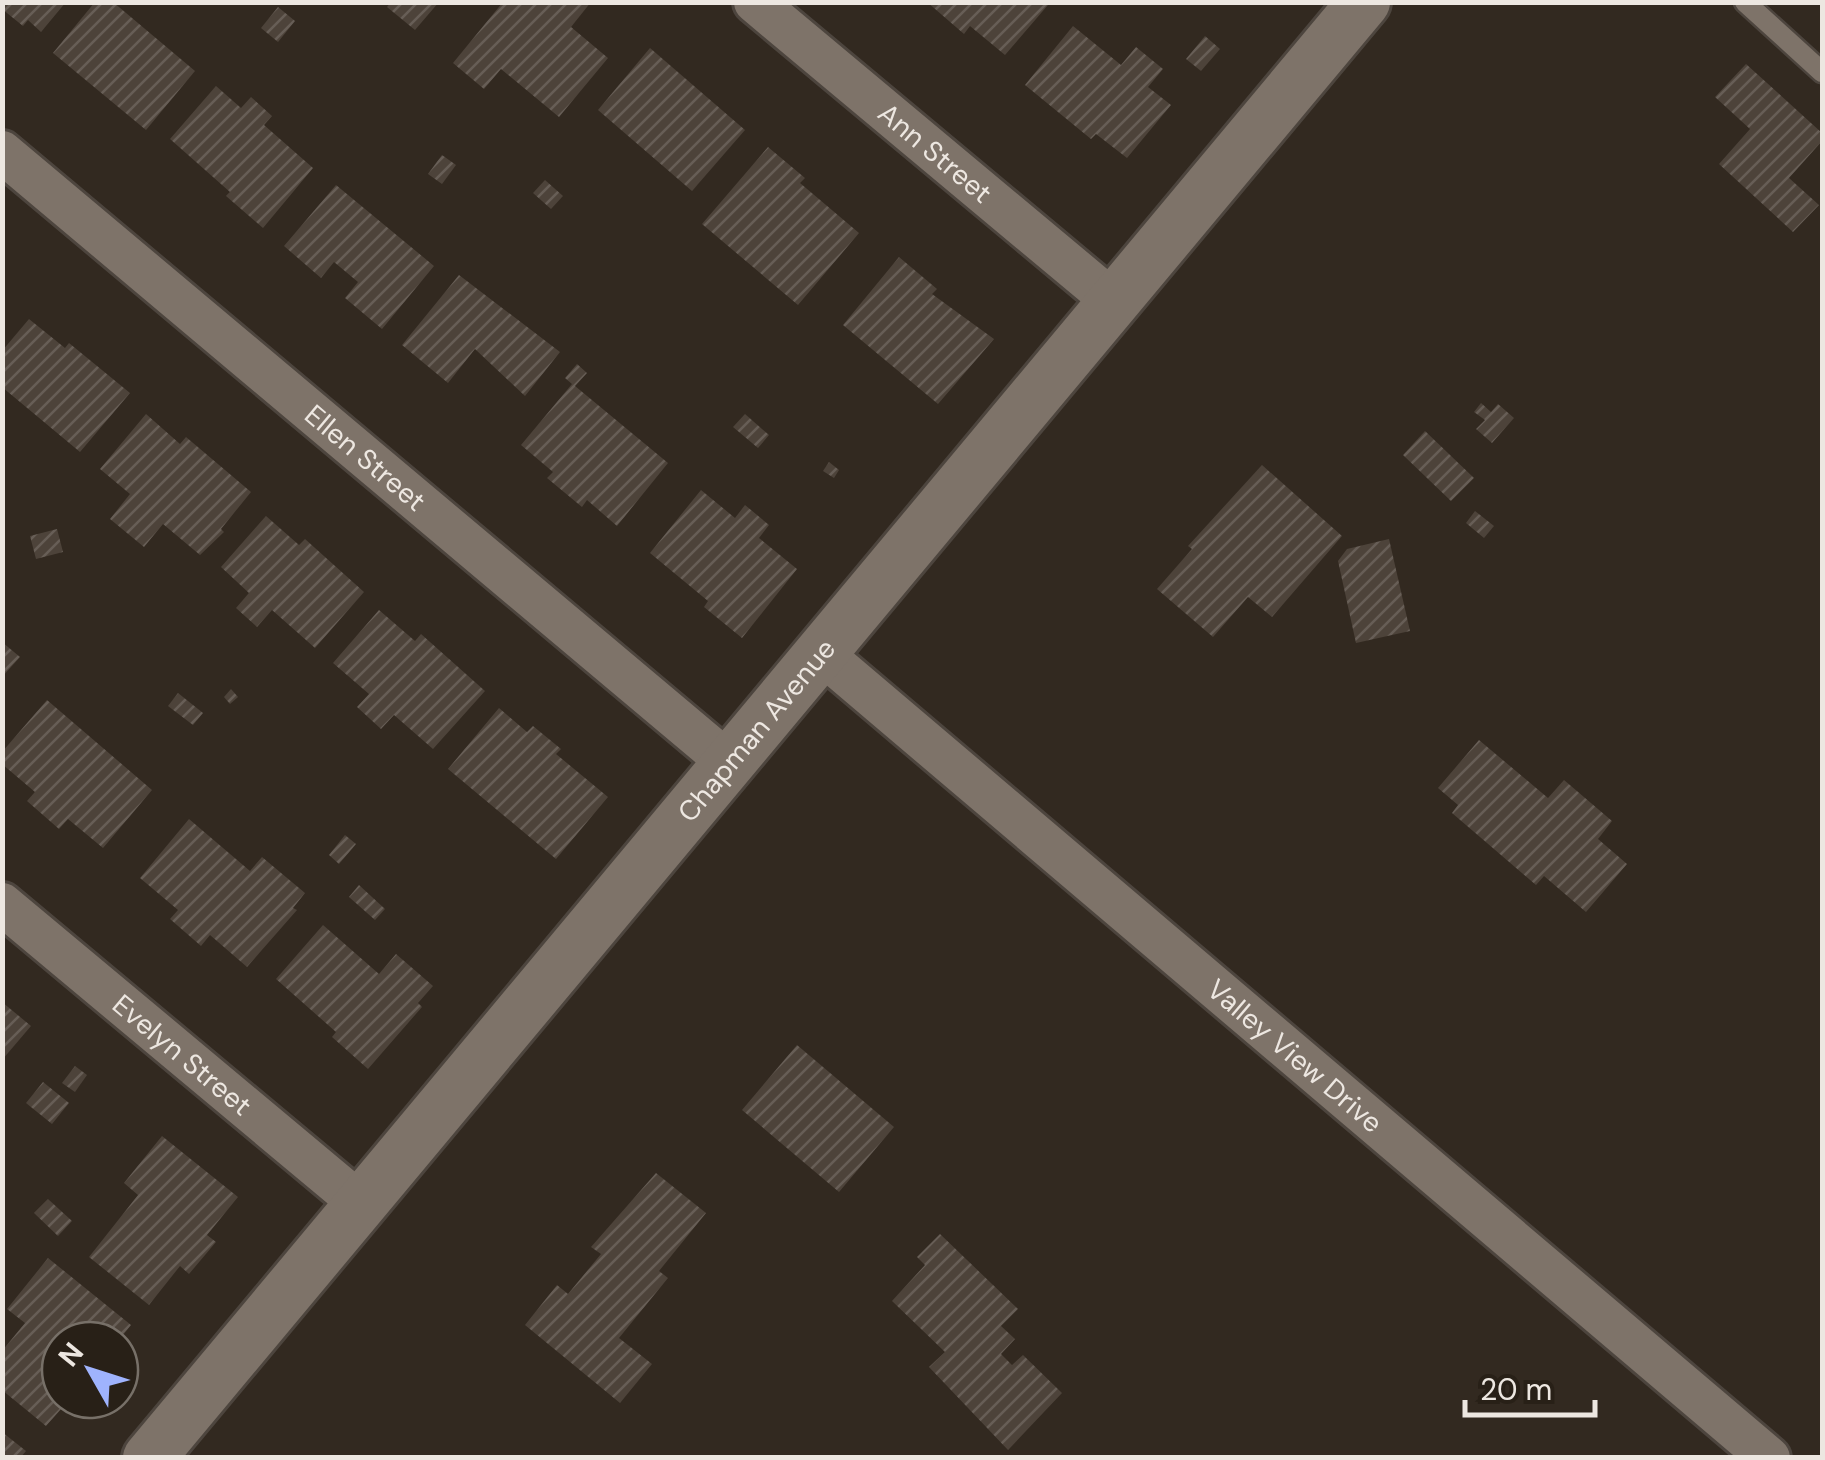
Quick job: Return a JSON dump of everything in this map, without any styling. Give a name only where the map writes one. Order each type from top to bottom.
[{"type":"street","name":"Ann Street","points":[[755,2],[1114,302]]},
{"type":"street","name":"Chapman Avenue","points":[[150,1458],[1364,2]]},
{"type":"street","name":"Ellen Street","points":[[2,152],[729,763]]},
{"type":"street","name":"Valley View Drive","points":[[821,653],[1769,1458]]},
{"type":"street","name":"Evelyn Street","points":[[2,904],[361,1204]]},
{"type":"lane","points":[[1745,2],[1822,72]]},
{"type":"building","points":[[2,2],[66,2],[41,32],[28,20],[23,26],[2,9]]},
{"type":"building","points":[[95,2],[113,2],[195,71],[146,130],[53,53]]},
{"type":"building","points":[[391,2],[439,2],[415,30],[387,7]]},
{"type":"building","points":[[503,2],[591,2],[571,27],[608,58],[559,117],[501,69],[484,89],[453,63]]},
{"type":"building","points":[[927,2],[1048,5],[1005,55],[970,26],[964,34]]},
{"type":"building","points":[[278,7],[295,21],[278,42],[261,28]]},
{"type":"building","points":[[1073,26],[1121,65],[1136,47],[1163,69],[1148,87],[1171,105],[1127,158],[1096,134],[1091,139],[1025,85]]},
{"type":"building","points":[[1205,36],[1220,49],[1201,71],[1186,59]]},
{"type":"building","points":[[650,48],[745,130],[692,191],[598,110]]},
{"type":"building","points":[[1746,64],[1822,133],[1822,141],[1789,178],[1819,205],[1793,232],[1719,164],[1750,129],[1715,97]]},
{"type":"building","points":[[216,86],[241,108],[251,97],[272,116],[264,125],[313,168],[263,228],[226,196],[230,192],[170,139]]},
{"type":"building","points":[[768,147],[805,178],[800,183],[859,233],[798,305],[702,224]]},
{"type":"building","points":[[442,155],[456,165],[442,184],[428,174]]},
{"type":"building","points":[[545,180],[563,196],[551,209],[533,193]]},
{"type":"building","points":[[336,185],[434,266],[382,329],[345,298],[358,282],[334,262],[321,278],[284,246]]},
{"type":"building","points":[[899,257],[937,289],[932,294],[994,339],[938,404],[843,325]]},
{"type":"building","points":[[459,275],[560,352],[525,396],[475,349],[448,383],[402,345]]},
{"type":"building","points":[[29,319],[65,348],[69,343],[130,393],[80,452],[2,387],[2,351]]},
{"type":"building","points":[[577,364],[587,373],[575,386],[668,463],[617,526],[587,500],[582,507],[547,478],[553,472],[521,445],[572,384],[565,378]]},
{"type":"building","points":[[1481,403],[1491,412],[1498,404],[1514,418],[1492,443],[1476,429],[1485,420],[1474,412]]},
{"type":"building","points":[[146,414],[180,444],[186,437],[251,492],[221,529],[224,532],[200,555],[163,524],[144,547],[110,519],[130,494],[100,469]]},
{"type":"building","points":[[745,414],[769,435],[758,448],[733,427]]},
{"type":"building","points":[[1425,431],[1474,478],[1451,501],[1403,455]]},
{"type":"building","points":[[829,462],[839,470],[834,478],[823,471]]},
{"type":"building","points":[[1262,465],[1342,536],[1272,617],[1248,597],[1213,637],[1157,589],[1192,549],[1188,546]]},
{"type":"building","points":[[701,490],[735,518],[745,505],[769,525],[759,538],[797,569],[742,638],[704,607],[708,601],[650,553]]},
{"type":"building","points":[[1475,511],[1494,526],[1484,538],[1466,523]]},
{"type":"building","points":[[266,516],[299,545],[305,539],[364,592],[315,648],[272,610],[257,627],[236,608],[249,593],[221,567]]},
{"type":"building","points":[[57,529],[63,552],[36,559],[30,536]]},
{"type":"building","points":[[1389,539],[1410,631],[1356,643],[1338,561],[1347,549]]},
{"type":"building","points":[[379,610],[415,641],[421,634],[485,691],[433,749],[394,715],[381,729],[357,707],[369,694],[333,663]]},
{"type":"building","points":[[2,642],[20,657],[2,677]]},
{"type":"building","points":[[231,689],[238,697],[230,704],[224,697]]},
{"type":"building","points":[[178,693],[203,713],[193,725],[168,706]]},
{"type":"building","points":[[47,700],[152,790],[103,848],[68,819],[59,829],[27,801],[35,792],[2,764],[2,752]]},
{"type":"building","points":[[499,708],[527,732],[533,726],[561,749],[556,754],[608,797],[556,859],[448,769]]},
{"type":"building","points":[[1479,740],[1548,798],[1564,780],[1612,821],[1598,839],[1627,864],[1586,912],[1544,876],[1536,885],[1452,813],[1458,805],[1438,788]]},
{"type":"building","points":[[189,819],[250,871],[262,857],[305,893],[293,908],[297,910],[247,967],[210,935],[201,946],[170,919],[178,910],[140,878]]},
{"type":"building","points":[[345,835],[356,844],[339,864],[329,855]]},
{"type":"building","points":[[359,885],[385,909],[375,920],[349,897]]},
{"type":"building","points":[[323,925],[379,974],[396,954],[433,986],[418,1003],[422,1007],[368,1069],[332,1037],[336,1032],[276,979]]},
{"type":"building","points":[[2,1002],[31,1026],[2,1060]]},
{"type":"building","points":[[797,1045],[894,1127],[839,1192],[742,1110]]},
{"type":"building","points":[[75,1066],[87,1075],[75,1092],[62,1083]]},
{"type":"building","points":[[43,1082],[69,1103],[52,1124],[26,1103]]},
{"type":"building","points":[[162,1136],[238,1197],[207,1235],[216,1242],[189,1274],[180,1266],[149,1305],[89,1257],[138,1195],[124,1183]]},
{"type":"building","points":[[656,1173],[706,1213],[659,1271],[668,1278],[619,1338],[652,1364],[620,1403],[525,1325],[557,1285],[568,1294],[601,1254],[591,1247]]},
{"type":"building","points":[[48,1199],[72,1221],[58,1236],[34,1213]]},
{"type":"building","points":[[940,1234],[1018,1309],[1001,1326],[1015,1339],[1001,1354],[1012,1365],[1023,1355],[1062,1393],[1008,1450],[929,1367],[945,1352],[892,1301],[925,1265],[917,1257]]},
{"type":"building","points":[[48,1258],[125,1320],[40,1320],[40,1420],[51,1420],[46,1426],[2,1390],[2,1351],[25,1323],[7,1309]]},
{"type":"building","points":[[2,1432],[26,1451],[20,1458],[2,1458]]}]
